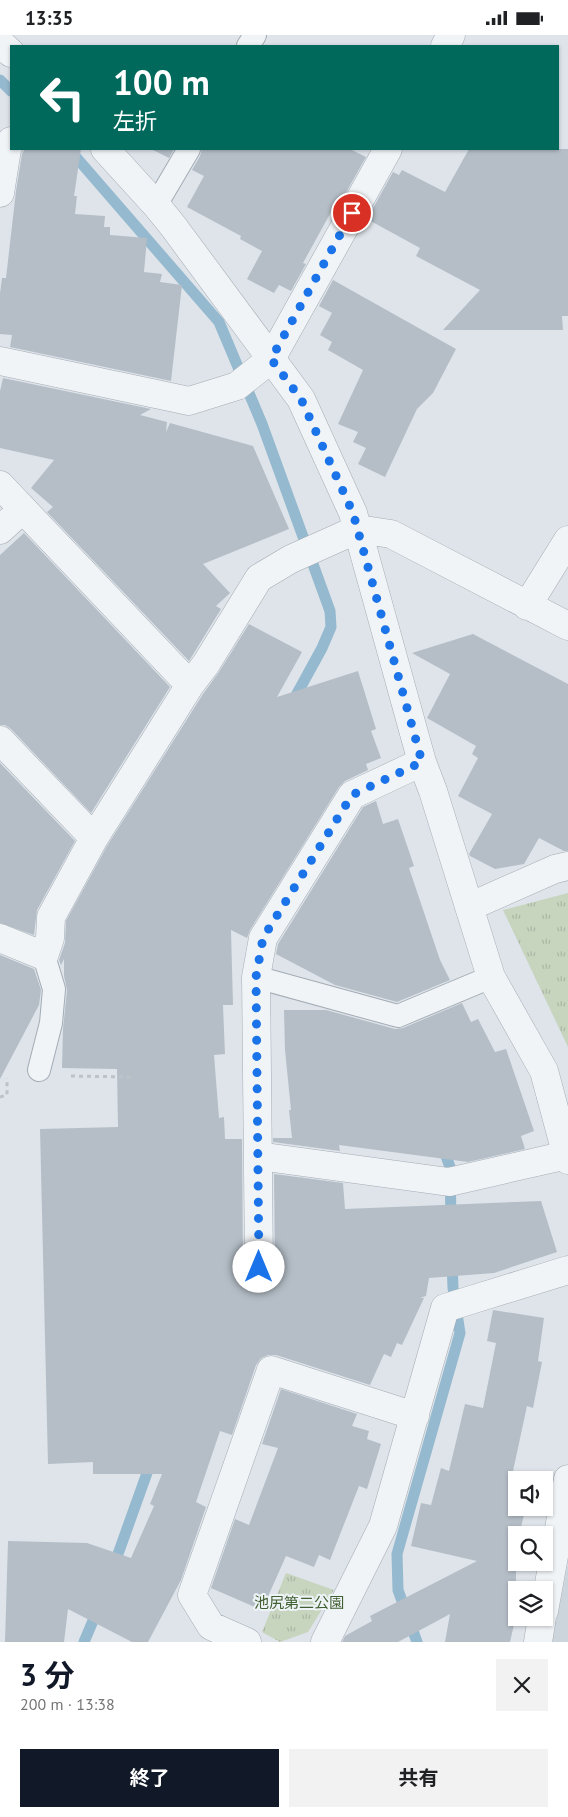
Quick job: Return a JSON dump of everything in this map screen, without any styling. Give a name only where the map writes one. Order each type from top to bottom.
[{"type":"street","points":[[0,43],[10,52]]},
{"type":"street","points":[[0,193],[6,149],[10,143]]},
{"type":"street","points":[[106,150],[156,205],[254,372],[301,399],[353,513],[422,762],[433,791],[491,977],[544,1071],[568,1158],[449,1182],[258,1156]]},
{"type":"street","points":[[0,361],[189,401],[254,372],[387,150]]},
{"type":"street","points":[[0,485],[190,685]]},
{"type":"street","points":[[0,530],[22,510]]},
{"type":"street","points":[[0,938],[44,956],[50,938],[51,917],[94,838],[259,578],[291,559],[358,529],[391,535],[568,626]]},
{"type":"street","points":[[527,606],[568,540]]},
{"type":"street","points":[[0,740],[94,838]]},
{"type":"street","points":[[259,1267],[256,977],[263,938],[352,795],[422,762]]},
{"type":"street","points":[[469,907],[555,869],[568,866]]},
{"type":"street","points":[[325,1642],[383,1527],[445,1308],[568,1270]]},
{"type":"street","points":[[247,1642],[211,1626],[192,1595],[271,1369],[415,1416]]},
{"type":"street","points":[[549,1581],[568,1479]]},
{"type":"street","points":[[538,1642],[541,1626]]},
{"type":"lane","points":[[156,205],[188,150]]},
{"type":"lane","points":[[39,1070],[51,1023],[54,989],[44,956]]},
{"type":"lane","points":[[256,977],[398,1016],[491,977]]},
{"type":"path","points":[[39,1070],[59,1076],[133,1077]]},
{"type":"shaded area","points":[[568,1564],[568,1642],[552,1642]]},
{"type":"green space","points":[[568,893],[568,1047],[503,910]]},
{"type":"green space","name":"池尻第二公園","points":[[286,1573],[334,1590],[308,1632],[280,1642],[262,1632]]},
{"type":"building","points":[[568,149],[568,316],[562,316],[563,330],[443,330],[480,290],[416,256],[420,248],[367,219],[393,172],[399,175],[402,170],[445,192],[468,150]]},
{"type":"building","points":[[24,150],[81,150],[74,196],[77,196],[75,214],[105,216],[104,227],[110,227],[110,235],[147,238],[144,272],[162,274],[160,282],[182,285],[171,381],[10,347],[12,335],[0,334],[0,293],[2,278],[6,278],[22,154]]},
{"type":"building","points":[[153,150],[173,150],[169,158]]},
{"type":"building","points":[[202,150],[352,150],[366,157],[339,205],[336,203],[303,263],[306,264],[291,291],[279,285],[274,293],[247,279],[262,251],[240,239],[241,236],[187,207],[204,176],[192,170]]},
{"type":"building","points":[[333,280],[456,349],[433,393],[417,409],[385,477],[358,464],[366,448],[353,442],[358,432],[338,424],[363,370],[328,350],[332,342],[320,335],[332,313],[319,306]]},
{"type":"building","points":[[3,378],[151,409],[140,415],[167,422],[166,432],[170,423],[253,446],[289,529],[203,564],[230,593],[216,606],[221,609],[189,661],[47,512],[53,507],[31,488],[54,460],[0,448],[0,391]]},
{"type":"building","points":[[24,533],[170,687],[91,813],[11,729],[5,725],[0,725],[0,555]]},
{"type":"building","points":[[249,624],[302,652],[277,697],[358,671],[376,729],[371,731],[381,758],[366,764],[368,770],[345,781],[339,787],[250,930],[247,938],[231,930],[233,1005],[223,1005],[225,1054],[214,1055],[219,1118],[224,1117],[225,1139],[242,1139],[243,1267],[245,1275],[259,1283],[267,1280],[273,1274],[275,1267],[274,1174],[343,1183],[345,1209],[541,1201],[557,1252],[494,1273],[429,1278],[426,1296],[420,1298],[424,1298],[402,1345],[397,1343],[391,1357],[384,1354],[370,1385],[276,1355],[268,1355],[261,1358],[256,1365],[232,1435],[220,1431],[196,1502],[206,1507],[181,1580],[148,1642],[132,1642],[68,1609],[64,1642],[5,1642],[8,1541],[87,1543],[131,1558],[154,1506],[150,1504],[162,1474],[93,1474],[93,1462],[48,1464],[40,1129],[118,1127],[117,1069],[62,1068],[67,990],[64,976],[64,959],[61,965],[59,960],[65,943],[66,921],[107,846]]},
{"type":"building","points":[[473,634],[568,684],[568,851],[564,851],[539,838],[524,864],[495,869],[469,854],[492,814],[458,796],[478,758],[472,754],[476,746],[427,718],[450,674],[412,653]]},
{"type":"building","points":[[0,763],[75,841],[37,910],[34,935],[0,923]]},
{"type":"building","points":[[376,801],[383,824],[398,819],[414,866],[409,868],[440,960],[450,980],[397,1002],[335,985],[276,954],[278,944],[363,807]]},
{"type":"building","points":[[0,955],[34,969],[41,990],[39,1005],[0,1079]]},
{"type":"building","points":[[462,1003],[471,1022],[478,1019],[495,1052],[506,1049],[534,1131],[521,1136],[525,1149],[468,1162],[339,1145],[340,1151],[273,1142],[273,1138],[292,1138],[284,1010],[326,1010],[395,1029],[403,1028]]},
{"type":"building","points":[[493,1310],[544,1318],[538,1361],[542,1362],[533,1408],[527,1406],[513,1471],[508,1471],[508,1516],[524,1516],[521,1526],[508,1526],[508,1571],[516,1571],[516,1581],[508,1581],[508,1626],[514,1626],[510,1642],[445,1642],[450,1614],[398,1642],[342,1642],[345,1636],[372,1621],[370,1616],[477,1561],[411,1546],[421,1503],[431,1505],[441,1468],[449,1471],[465,1404],[483,1408],[496,1343],[487,1341]]},
{"type":"building","points":[[281,1389],[357,1414],[352,1426],[369,1431],[367,1439],[381,1444],[367,1489],[359,1486],[330,1560],[319,1555],[314,1567],[286,1556],[262,1610],[211,1588],[235,1519],[249,1525],[278,1448],[262,1444]]},
{"type":"waterway","points":[[0,80],[10,90]]},
{"type":"waterway","points":[[70,150],[219,322],[262,424],[330,611],[331,627],[322,648],[293,701]]},
{"type":"waterway","points":[[442,1145],[450,1167],[451,1218]]},
{"type":"waterway","points":[[417,1642],[398,1590],[397,1554],[460,1333],[453,1288],[452,1262]]},
{"type":"waterway","points":[[113,1568],[150,1460]]},
{"type":"waterway","points":[[84,1642],[98,1609]]},
{"type":"route","points":[[259,1267],[256,977],[263,938],[352,795],[422,762],[353,513],[301,399],[271,359],[352,213]]}]
